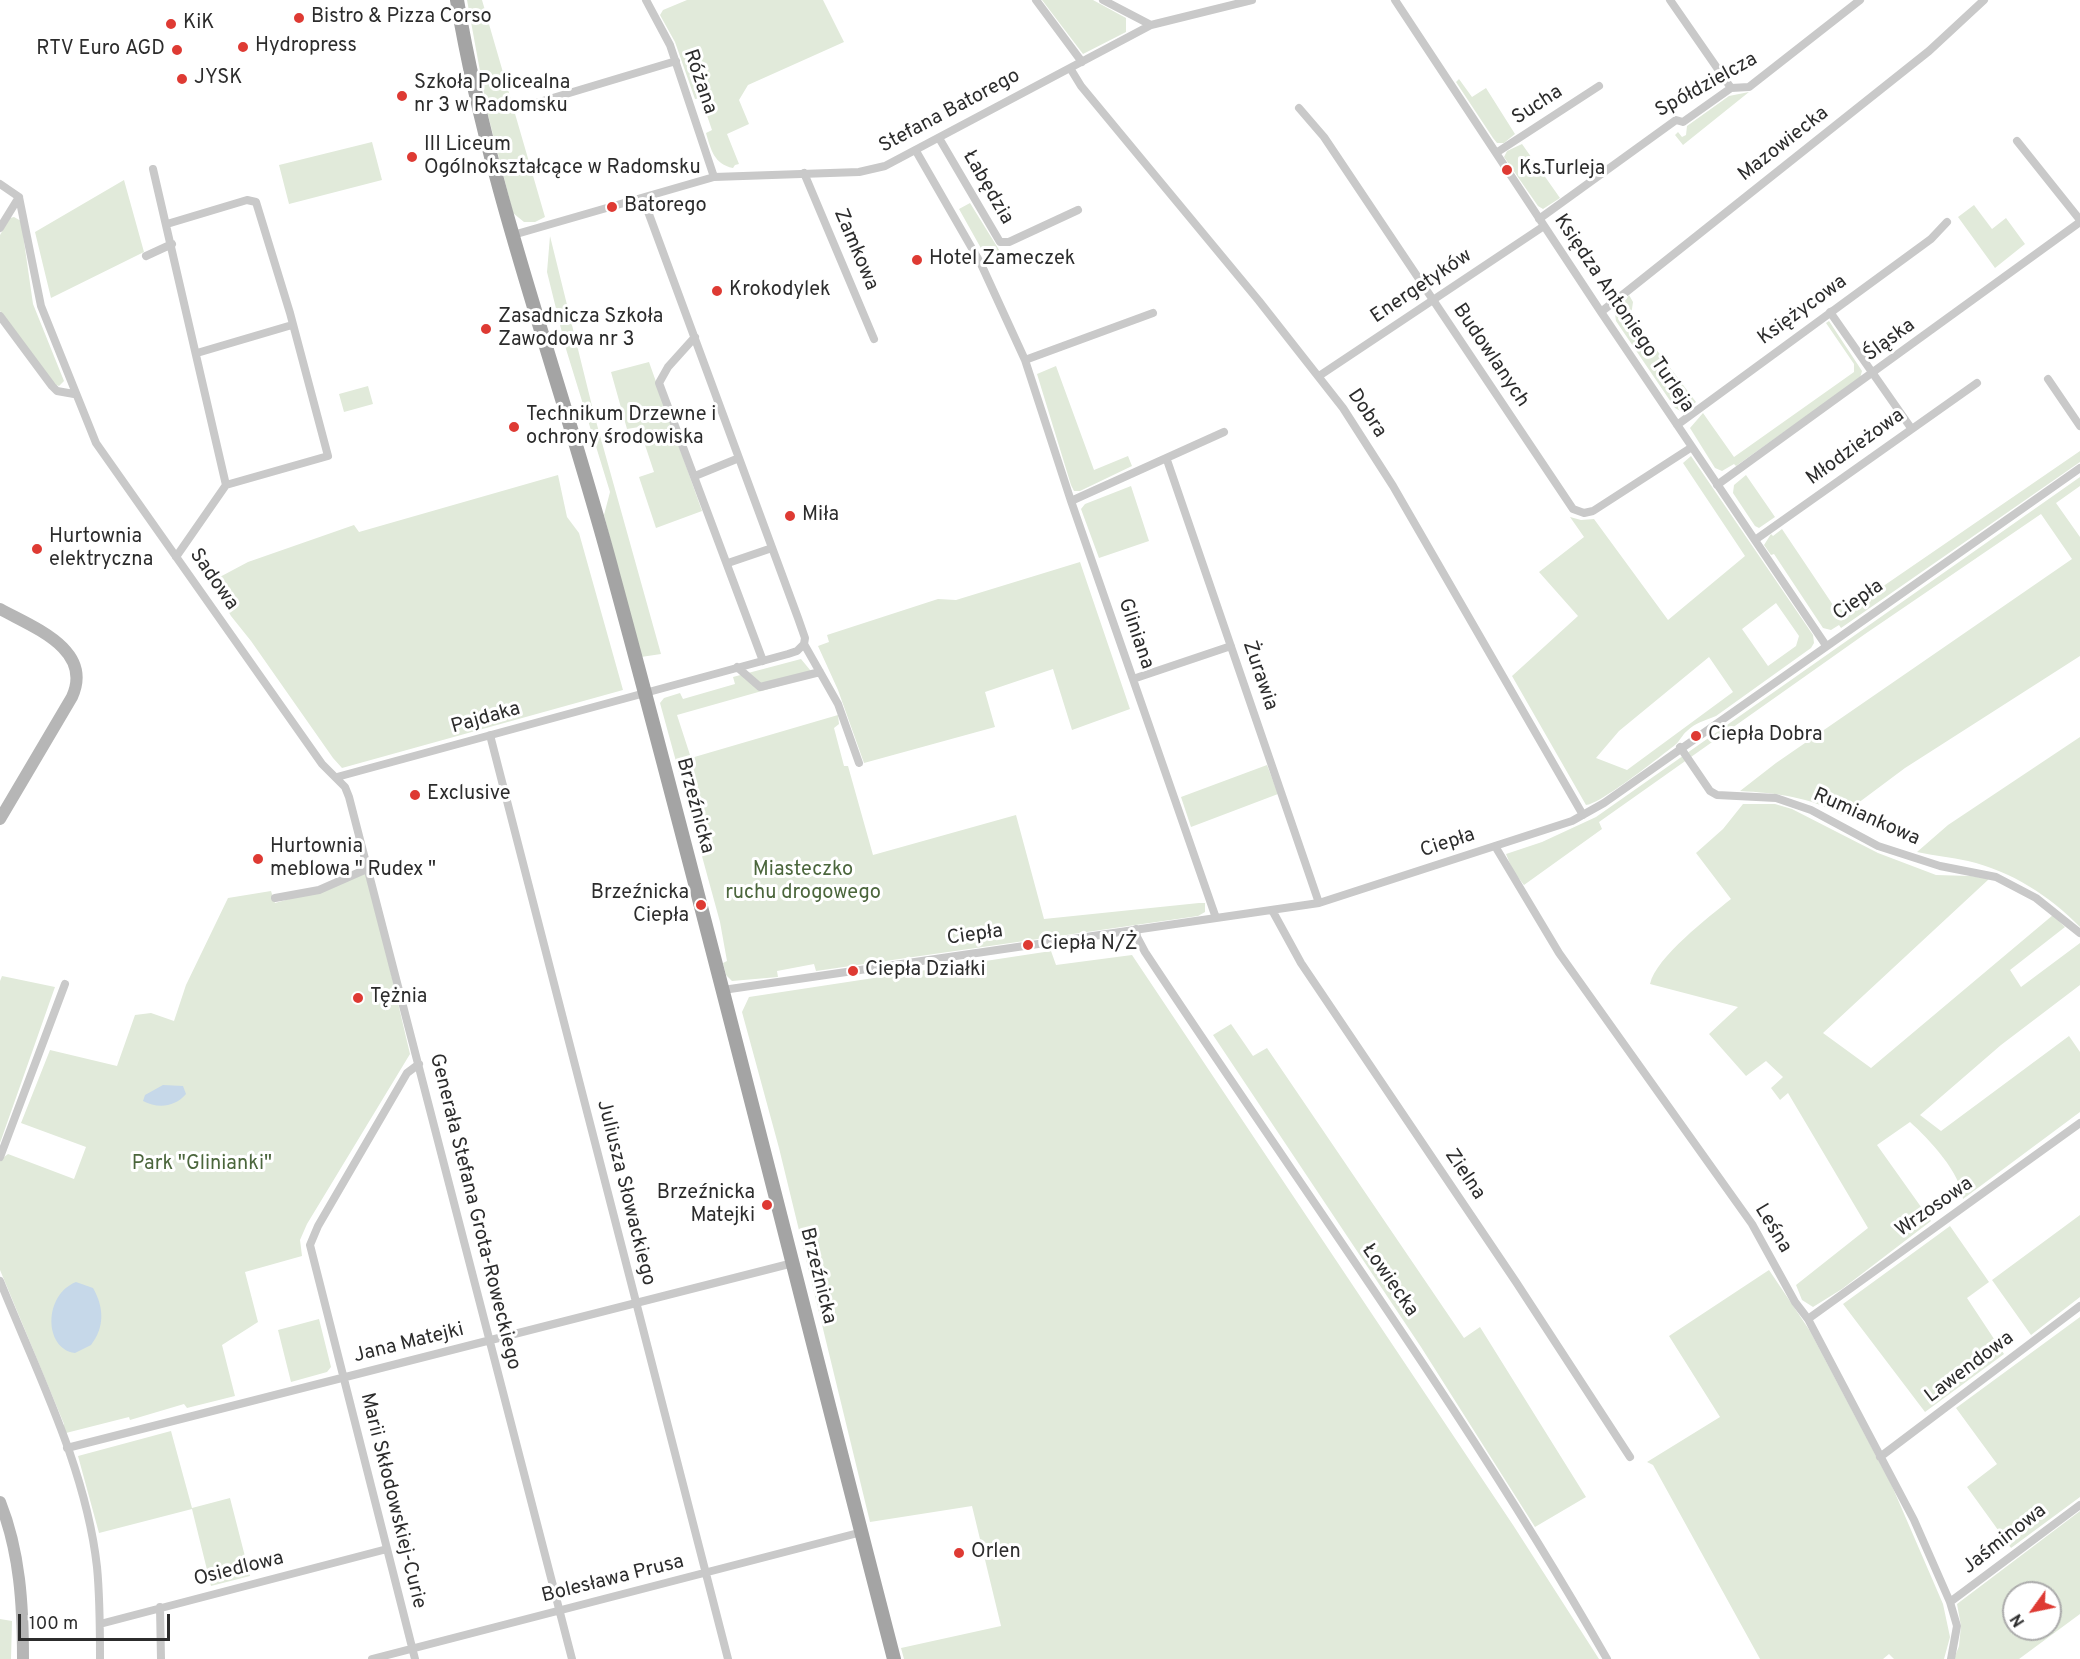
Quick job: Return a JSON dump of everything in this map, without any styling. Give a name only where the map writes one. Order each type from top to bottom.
[{"type":"main road","name":"Brzeźnicka","points":[[457,0],[482,122],[513,235],[592,500],[723,990],[894,1659]]},
{"type":"street","name":"Różana","points":[[646,0],[662,27],[676,61],[714,177]]},
{"type":"street","points":[[1036,0],[1082,62]]},
{"type":"street","points":[[1103,0],[1151,25]]},
{"type":"street","name":"Stefana Batorego","points":[[513,235],[714,177],[870,170],[885,166],[1151,25],[1252,0]]},
{"type":"street","name":"Księdza Antoniego Turleja","points":[[1395,0],[1677,426],[1825,644]]},
{"type":"street","points":[[1670,0],[1731,88]]},
{"type":"street","name":"Spółdzielcza","points":[[1542,222],[1676,120],[1683,122],[1731,88],[1749,87],[1860,0]]},
{"type":"street","name":"Mazowiecka","points":[[1601,312],[1929,51],[1984,0]]},
{"type":"street","points":[[516,109],[676,61]]},
{"type":"street","name":"Dobra","points":[[1070,68],[1081,86],[1319,376],[1393,486],[1583,815]]},
{"type":"street","name":"Sucha","points":[[1496,153],[1599,86]]},
{"type":"street","name":"Budowlanych","points":[[1299,108],[1324,137],[1573,509],[1584,513],[1593,511],[1692,447]]},
{"type":"street","name":"Łabędzia","points":[[939,138],[1000,242],[1009,242],[1078,210]]},
{"type":"street","name":"Śląska","points":[[1717,485],[1873,374],[2080,221],[2017,141]]},
{"type":"street","name":"Gliniana","points":[[916,150],[981,264],[1025,360],[1071,501],[1216,918]]},
{"type":"street","points":[[153,169],[168,224],[226,485]]},
{"type":"street","name":"Zamkowa","points":[[804,173],[874,339]]},
{"type":"street","points":[[0,184],[19,197],[0,228]]},
{"type":"street","name":"Sadowa","points":[[19,197],[41,306],[74,394],[96,443],[322,764],[337,777]]},
{"type":"street","points":[[643,198],[805,638],[804,644],[797,651],[643,693]]},
{"type":"street","points":[[168,224],[247,200],[256,202],[328,456],[226,485],[176,557]]},
{"type":"street","name":"Energetyków","points":[[1319,376],[1542,222]]},
{"type":"street","name":"Księżycowa","points":[[1677,426],[1930,239],[1947,222]]},
{"type":"street","points":[[146,255],[172,244]]},
{"type":"street","points":[[1830,312],[1911,428]]},
{"type":"street","points":[[1025,360],[1153,313]]},
{"type":"street","points":[[0,316],[52,386],[57,390],[74,394]]},
{"type":"street","points":[[197,353],[292,325]]},
{"type":"street","points":[[695,337],[659,380],[729,563],[763,661]]},
{"type":"street","points":[[2048,379],[2080,426]]},
{"type":"street","name":"Młodzieżowa","points":[[1755,540],[1977,383]]},
{"type":"street","points":[[1071,501],[1167,460],[1224,432]]},
{"type":"street","points":[[695,476],[739,459]]},
{"type":"street","name":"Żurawia","points":[[1167,460],[1319,903]]},
{"type":"street","name":"Ciepła","points":[[723,990],[1319,903],[1583,815],[2080,468]]},
{"type":"street","points":[[729,563],[772,548]]},
{"type":"street","points":[[0,609],[59,643],[69,654],[76,675],[72,697],[0,819]]},
{"type":"street","points":[[804,644],[837,704],[859,764]]},
{"type":"street","points":[[1133,679],[1231,646]]},
{"type":"street","points":[[737,668],[760,687],[820,672]]},
{"type":"street","name":"Pajdaka","points":[[337,777],[643,693]]},
{"type":"street","name":"Juliusza Słowackiego","points":[[490,735],[728,1659]]},
{"type":"street","name":"Rumiankowa","points":[[1680,747],[1710,791],[1717,795],[1776,798],[1811,810],[1878,846],[1940,867],[1996,877],[2036,898],[2080,933]]},
{"type":"street","name":"Generała Stefana Grota-Roweckiego","points":[[337,777],[345,787],[353,808],[369,868],[572,1659]]},
{"type":"street","name":"Leśna","points":[[1495,846],[1559,953],[1752,1224],[1795,1302],[1808,1319],[1914,1520],[1950,1602],[1957,1626],[1950,1659]]},
{"type":"street","points":[[275,898],[319,890],[369,868]]},
{"type":"street","name":"Zielna","points":[[1272,910],[1301,963],[1516,1282],[1630,1457]]},
{"type":"street","name":"Łowiecka","points":[[1136,928],[1137,937],[1145,952],[1225,1074],[1371,1283],[1490,1463],[1607,1659]]},
{"type":"street","points":[[0,1156],[65,984]]},
{"type":"street","name":"Marii Skłodowskiej-Curie","points":[[415,1659],[310,1245],[318,1226],[407,1072],[419,1064]]},
{"type":"street","name":"Wrzosowa","points":[[1808,1319],[2080,1123]]},
{"type":"street","name":"Jana Matejki","points":[[68,1448],[793,1263]]},
{"type":"street","points":[[0,1281],[68,1448],[88,1516],[100,1624],[100,1659]]},
{"type":"street","name":"Lawendowa","points":[[1880,1457],[2080,1306]]},
{"type":"street","points":[[0,1502],[22,1603],[23,1659]]},
{"type":"street","name":"Jaśminowa","points":[[1950,1602],[2080,1505]]},
{"type":"street","name":"Bolesława Prusa","points":[[372,1659],[862,1532]]},
{"type":"street","name":"Osiedlowa","points":[[100,1624],[387,1549]]},
{"type":"street","points":[[160,1607],[160,1659]]},
{"type":"green space","points":[[467,0],[482,0],[545,217],[535,222],[524,222],[513,213],[488,115]]},
{"type":"green space","points":[[687,0],[823,0],[844,42],[748,85],[739,100],[749,124],[727,134],[739,164],[733,168],[717,160],[712,150],[706,133],[712,130],[701,98],[695,99],[675,42],[660,15],[663,10]]},
{"type":"green space","points":[[1042,0],[1093,0],[1126,18],[1126,32],[1083,54]]},
{"type":"green space","points":[[1459,79],[1472,97],[1486,88],[1515,134],[1504,143],[1497,143],[1456,82]]},
{"type":"green space","points":[[1749,92],[1683,145],[1675,135],[1678,132],[1682,137],[1686,135],[1687,126],[1729,96]]},
{"type":"green space","points":[[372,142],[382,180],[289,204],[279,165]]},
{"type":"green space","points":[[1522,144],[1560,198],[1543,209],[1538,206],[1504,157],[1507,151]]},
{"type":"green space","points":[[124,180],[144,252],[51,298],[35,232]]},
{"type":"green space","points":[[970,203],[1001,253],[987,259],[959,209]]},
{"type":"green space","points":[[1974,205],[1992,229],[2006,218],[2025,244],[1995,268],[1958,217]]},
{"type":"green space","points":[[14,217],[21,221],[33,304],[64,381],[59,386],[54,384],[0,311],[0,235],[10,218]]},
{"type":"green space","points":[[550,236],[594,414],[661,654],[641,657],[604,515],[610,492],[566,349],[547,272]]},
{"type":"green space","points":[[1629,295],[1633,302],[1631,316],[1696,402],[1682,412],[1675,408],[1616,321],[1615,314]]},
{"type":"green space","points":[[1829,321],[1862,371],[1860,378],[1736,466],[1734,464],[1722,471],[1715,468],[1690,428],[1703,413],[1734,457],[1854,372],[1854,364],[1826,323]]},
{"type":"green space","points":[[649,362],[702,511],[656,528],[639,477],[654,472],[639,427],[627,429],[611,372]]},
{"type":"green space","points":[[1056,366],[1094,470],[1128,456],[1132,466],[1080,491],[1074,491],[1071,485],[1037,374]]},
{"type":"green space","points":[[368,386],[373,404],[344,412],[339,394]]},
{"type":"green space","points":[[2080,451],[2080,462],[1841,628],[1839,625],[1831,630],[1823,628],[1774,554],[1771,555],[1764,545],[1771,534],[1773,536],[1782,529],[1835,608],[1847,611]]},
{"type":"green space","points":[[1691,456],[1813,635],[1814,643],[1811,648],[1716,716],[1690,728],[1675,745],[1630,779],[1593,803],[1586,805],[1512,676],[1578,616],[1539,572],[1584,537],[1570,517],[1581,520],[1594,519],[1668,620],[1745,556],[1683,463]],"holes":[[[1776,603],[1799,636],[1796,646],[1768,666],[1742,629]],[[1709,657],[1733,692],[1627,770],[1596,758],[1619,731]]]},
{"type":"green space","points":[[558,475],[567,517],[579,533],[623,690],[342,768],[231,616],[217,592],[216,579],[248,562],[354,525],[359,532]]},
{"type":"green space","points":[[1746,475],[1775,517],[1759,528],[1755,526],[1733,493],[1734,485]]},
{"type":"green space","points":[[2080,477],[2080,486],[2056,503],[2080,537],[2080,656],[1905,768],[1842,815],[1805,800],[1740,791],[1776,763],[2072,559],[2041,514],[1865,634],[1599,822],[1602,829],[1524,885],[1513,871],[1506,854],[1542,842],[1596,817]]},
{"type":"green space","points":[[1131,486],[1149,541],[1099,558],[1081,509],[1085,504]]},
{"type":"green space","points":[[1080,562],[1130,709],[1072,730],[1053,669],[985,692],[995,727],[864,763],[838,690],[818,646],[829,642],[827,635],[938,599],[956,600]]},
{"type":"green space","name":"Miasteczko ruchu drogowego","points":[[801,659],[815,676],[677,715],[691,758],[838,715],[839,724],[834,728],[844,766],[848,766],[873,855],[1016,815],[1044,919],[1199,903],[1205,903],[1205,912],[1198,916],[816,971],[814,964],[777,971],[778,977],[732,981],[726,975],[723,963],[727,961],[720,922],[660,703],[664,698],[680,693],[683,699],[735,684],[733,677]]},
{"type":"green space","points":[[2080,737],[2080,927],[2043,895],[1999,871],[1968,861],[1917,852],[1948,825]]},
{"type":"green space","points":[[1267,765],[1278,794],[1191,827],[1181,797]]},
{"type":"green space","points":[[1743,804],[1775,804],[1792,809],[1878,853],[1936,875],[1989,879],[1823,1033],[1871,1068],[2053,915],[2065,927],[2010,970],[2021,987],[2080,943],[2080,985],[2001,1045],[1920,1115],[1941,1131],[2069,1036],[2080,1052],[2080,1112],[1963,1199],[1957,1178],[1935,1147],[1910,1122],[1877,1145],[1931,1221],[1842,1289],[1813,1307],[1802,1300],[1796,1285],[1868,1228],[1788,1093],[1780,1100],[1771,1088],[1783,1077],[1766,1061],[1746,1076],[1709,1034],[1738,1007],[1650,984],[1654,973],[1672,950],[1731,899],[1696,853],[1723,829]]},
{"type":"green space","name":"Park \"Glinianki\"","points":[[367,872],[410,1054],[307,1224],[300,1240],[302,1256],[245,1272],[258,1322],[222,1345],[235,1396],[187,1408],[184,1404],[130,1420],[129,1417],[62,1434],[64,1424],[0,1270],[0,1160],[8,1154],[74,1179],[86,1147],[21,1123],[50,1050],[117,1066],[135,1015],[151,1013],[174,1021],[186,985],[228,898],[271,891],[275,903],[336,886]]},
{"type":"green space","points":[[1051,951],[1056,965],[1132,955],[1513,1525],[1599,1659],[904,1659],[901,1648],[1001,1626],[972,1506],[870,1522],[779,1148],[742,1012],[749,997]]},
{"type":"green space","points":[[2,976],[55,987],[0,1143],[0,981]]},
{"type":"green space","points":[[1231,1024],[1253,1056],[1267,1048],[1464,1338],[1480,1327],[1586,1497],[1535,1527],[1421,1347],[1213,1035]]},
{"type":"green space","points":[[2080,1215],[2080,1297],[2031,1335],[1992,1280]]},
{"type":"green space","points":[[1950,1226],[1989,1282],[1967,1298],[2004,1354],[1925,1412],[1843,1304]]},
{"type":"green space","points":[[1769,1270],[1810,1331],[1892,1486],[1943,1604],[1950,1637],[1944,1659],[1894,1659],[1889,1654],[1883,1659],[1760,1659],[1653,1465],[1647,1462],[1720,1417],[1669,1336]]},
{"type":"green space","points":[[2080,1317],[2080,1497],[2011,1548],[1967,1487],[1997,1464],[1956,1408]]},
{"type":"green space","points":[[319,1319],[331,1367],[327,1372],[291,1382],[278,1330]]},
{"type":"green space","points":[[171,1431],[192,1508],[230,1498],[250,1576],[211,1586],[192,1509],[99,1533],[78,1456]]},
{"type":"green space","points":[[2080,1511],[2080,1614],[2062,1627],[2062,1581],[2002,1581],[2002,1641],[2043,1641],[2019,1659],[1954,1659],[1959,1646],[1961,1626],[1957,1604]]},
{"type":"green space","points":[[0,1619],[12,1621],[11,1659],[0,1659]]},
{"type":"water","points":[[163,1085],[183,1086],[186,1094],[177,1102],[160,1106],[143,1101],[145,1095]]},
{"type":"water","points":[[76,1282],[93,1288],[101,1310],[101,1324],[91,1345],[75,1353],[65,1349],[57,1342],[52,1321],[53,1309],[58,1298],[65,1289]]},
{"type":"place","name":"Bistro & Pizza Corso","points":[[299,18]]},
{"type":"place","name":"KiK","points":[[171,24]]},
{"type":"place","name":"Hydropress","points":[[243,47]]},
{"type":"place","name":"RTV Euro AGD","points":[[177,50]]},
{"type":"place","name":"JYSK","points":[[182,79]]},
{"type":"place","name":"Szkoła Policealna nr 3 w Radomsku","points":[[402,96]]},
{"type":"place","name":"III Liceum Ogólnokształcące w Radomsku","points":[[412,157]]},
{"type":"place","name":"Ks.Turleja","points":[[1507,170]]},
{"type":"place","name":"Batorego","points":[[612,207]]},
{"type":"place","name":"Hotel Zameczek","points":[[917,260]]},
{"type":"place","name":"Krokodylek","points":[[717,291]]},
{"type":"place","name":"Zasadnicza Szkoła Zawodowa nr 3","points":[[486,329]]},
{"type":"place","name":"Technikum Drzewne i ochrony środowiska","points":[[514,427]]},
{"type":"place","name":"Miła","points":[[790,516]]},
{"type":"place","name":"Hurtownia elektryczna","points":[[37,549]]},
{"type":"place","name":"Ciepła Dobra","points":[[1696,736]]},
{"type":"place","name":"Exclusive","points":[[415,795]]},
{"type":"place","name":"Hurtownia meblowa \" Rudex \"","points":[[258,859]]},
{"type":"place","name":"Brzeźnicka Ciepła","points":[[701,905]]},
{"type":"place","name":"Ciepła N/Ż","points":[[1028,945]]},
{"type":"place","name":"Ciepła Działki","points":[[853,971]]},
{"type":"place","name":"Tężnia","points":[[358,998]]},
{"type":"place","name":"Brzeźnicka Matejki","points":[[767,1205]]},
{"type":"place","name":"Orlen","points":[[959,1553]]}]
